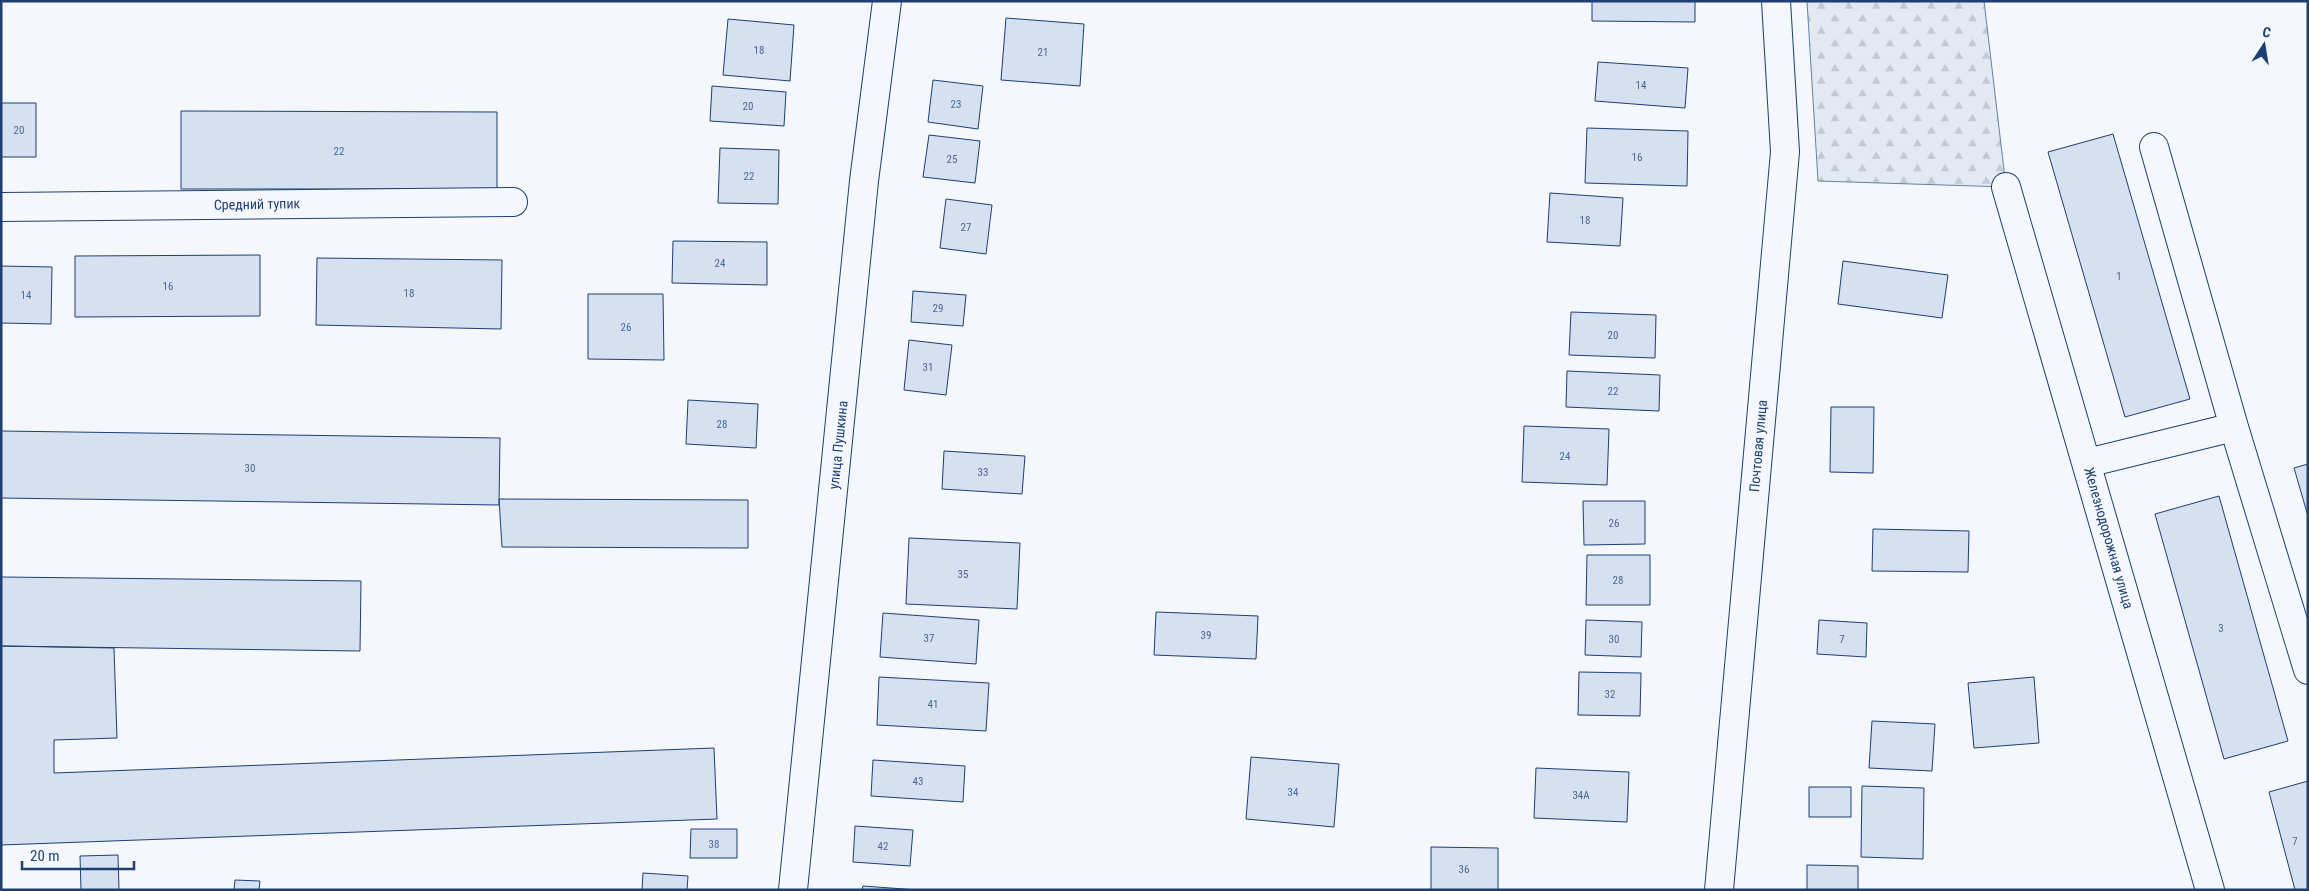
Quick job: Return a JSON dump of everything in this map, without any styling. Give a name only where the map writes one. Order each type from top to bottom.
[{"type":"street","name":"улица Пушкина","points":[[793,890],[864,181],[887,1]]},
{"type":"street","name":"Почтовая улица","points":[[1719,890],[1784,152],[1776,1]]},
{"type":"street","points":[[2154,147],[2234,427],[2308,670]]},
{"type":"street","name":"Железнодорожная улица","points":[[2006,187],[2210,890]]},
{"type":"street","name":"Средний тупик","points":[[1,207],[513,202]]},
{"type":"street","points":[[2086,463],[2234,427]]},
{"type":"green space","points":[[1807,1],[1984,1],[2006,187],[1818,181]]},
{"type":"building","points":[[1592,1],[1695,1],[1695,22],[1592,21]]},
{"type":"building","points":[[1006,18],[1084,24],[1080,86],[1001,80]]},
{"type":"building","points":[[728,19],[794,25],[790,81],[723,75]]},
{"type":"building","points":[[1598,62],[1688,68],[1685,108],[1595,101]]},
{"type":"building","points":[[933,80],[983,86],[978,129],[928,122]]},
{"type":"building","points":[[712,86],[786,92],[784,126],[710,121]]},
{"type":"building","points":[[1,103],[36,103],[36,157],[1,157]]},
{"type":"building","points":[[181,111],[497,112],[497,189],[181,189]]},
{"type":"building","points":[[1587,128],[1688,131],[1687,186],[1585,183]]},
{"type":"building","points":[[2113,134],[2190,399],[2125,417],[2048,152]]},
{"type":"building","points":[[929,135],[980,141],[975,183],[923,177]]},
{"type":"building","points":[[720,148],[779,150],[778,204],[718,203]]},
{"type":"building","points":[[1550,193],[1623,198],[1620,246],[1547,242]]},
{"type":"building","points":[[946,199],[992,205],[986,254],[940,248]]},
{"type":"building","points":[[673,241],[767,242],[767,285],[672,283]]},
{"type":"building","points":[[260,255],[260,316],[75,317],[75,256]]},
{"type":"building","points":[[317,258],[502,260],[501,329],[316,325]]},
{"type":"building","points":[[1843,261],[1948,275],[1942,318],[1838,304]]},
{"type":"building","points":[[1,266],[52,267],[51,324],[1,323]]},
{"type":"building","points":[[913,291],[966,295],[963,326],[911,322]]},
{"type":"building","points":[[588,294],[663,294],[664,360],[588,359]]},
{"type":"building","points":[[1571,312],[1656,315],[1655,358],[1569,355]]},
{"type":"building","points":[[909,340],[952,345],[946,395],[904,390]]},
{"type":"building","points":[[1567,371],[1660,375],[1659,411],[1566,407]]},
{"type":"building","points":[[688,400],[758,404],[756,448],[686,444]]},
{"type":"building","points":[[1831,407],[1874,407],[1873,473],[1830,472]]},
{"type":"building","points":[[1524,426],[1609,429],[1607,485],[1522,482]]},
{"type":"building","points":[[1,431],[500,438],[499,505],[1,498]]},
{"type":"building","points":[[944,451],[1025,456],[1022,494],[942,489]]},
{"type":"building","points":[[2308,464],[2308,516],[2294,468]]},
{"type":"building","points":[[2219,496],[2288,741],[2224,759],[2155,514]]},
{"type":"building","points":[[499,499],[748,500],[748,548],[502,547]]},
{"type":"building","points":[[1583,501],[1645,501],[1645,544],[1584,545]]},
{"type":"building","points":[[1873,529],[1969,531],[1968,572],[1872,571]]},
{"type":"building","points":[[909,538],[1020,543],[1017,609],[906,604]]},
{"type":"building","points":[[1587,555],[1650,555],[1650,605],[1586,605]]},
{"type":"building","points":[[1,577],[361,581],[360,651],[1,646]]},
{"type":"building","points":[[1156,612],[1258,616],[1256,659],[1154,655]]},
{"type":"building","points":[[883,613],[979,620],[976,664],[880,657]]},
{"type":"building","points":[[1586,620],[1642,622],[1641,657],[1585,655]]},
{"type":"building","points":[[1819,620],[1867,623],[1866,657],[1817,654]]},
{"type":"building","points":[[1,646],[114,648],[117,738],[54,740],[54,773],[714,748],[717,819],[1,845]]},
{"type":"building","points":[[1579,672],[1641,673],[1640,716],[1578,715]]},
{"type":"building","points":[[879,677],[989,683],[986,731],[877,725]]},
{"type":"building","points":[[2034,677],[2039,743],[1974,748],[1968,683]]},
{"type":"building","points":[[1872,721],[1935,724],[1932,771],[1869,768]]},
{"type":"building","points":[[1251,757],[1339,764],[1334,827],[1246,819]]},
{"type":"building","points":[[873,760],[965,766],[963,802],[871,796]]},
{"type":"building","points":[[1536,768],[1629,772],[1627,822],[1534,818]]},
{"type":"building","points":[[2308,781],[2308,890],[2295,890],[2269,792]]},
{"type":"building","points":[[1862,786],[1924,788],[1923,859],[1861,857]]},
{"type":"building","points":[[1809,787],[1851,787],[1851,817],[1809,817]]},
{"type":"building","points":[[855,826],[913,830],[910,866],[853,862]]},
{"type":"building","points":[[691,829],[737,829],[737,858],[690,858]]},
{"type":"building","points":[[1431,847],[1498,848],[1498,890],[1431,890]]},
{"type":"building","points":[[118,855],[119,890],[81,890],[80,856]]},
{"type":"building","points":[[1807,865],[1858,866],[1858,890],[1807,890]]},
{"type":"building","points":[[643,873],[688,876],[687,890],[642,890]]},
{"type":"building","points":[[235,880],[260,881],[259,890],[234,890]]},
{"type":"building","points":[[863,886],[918,890],[862,890]]}]
